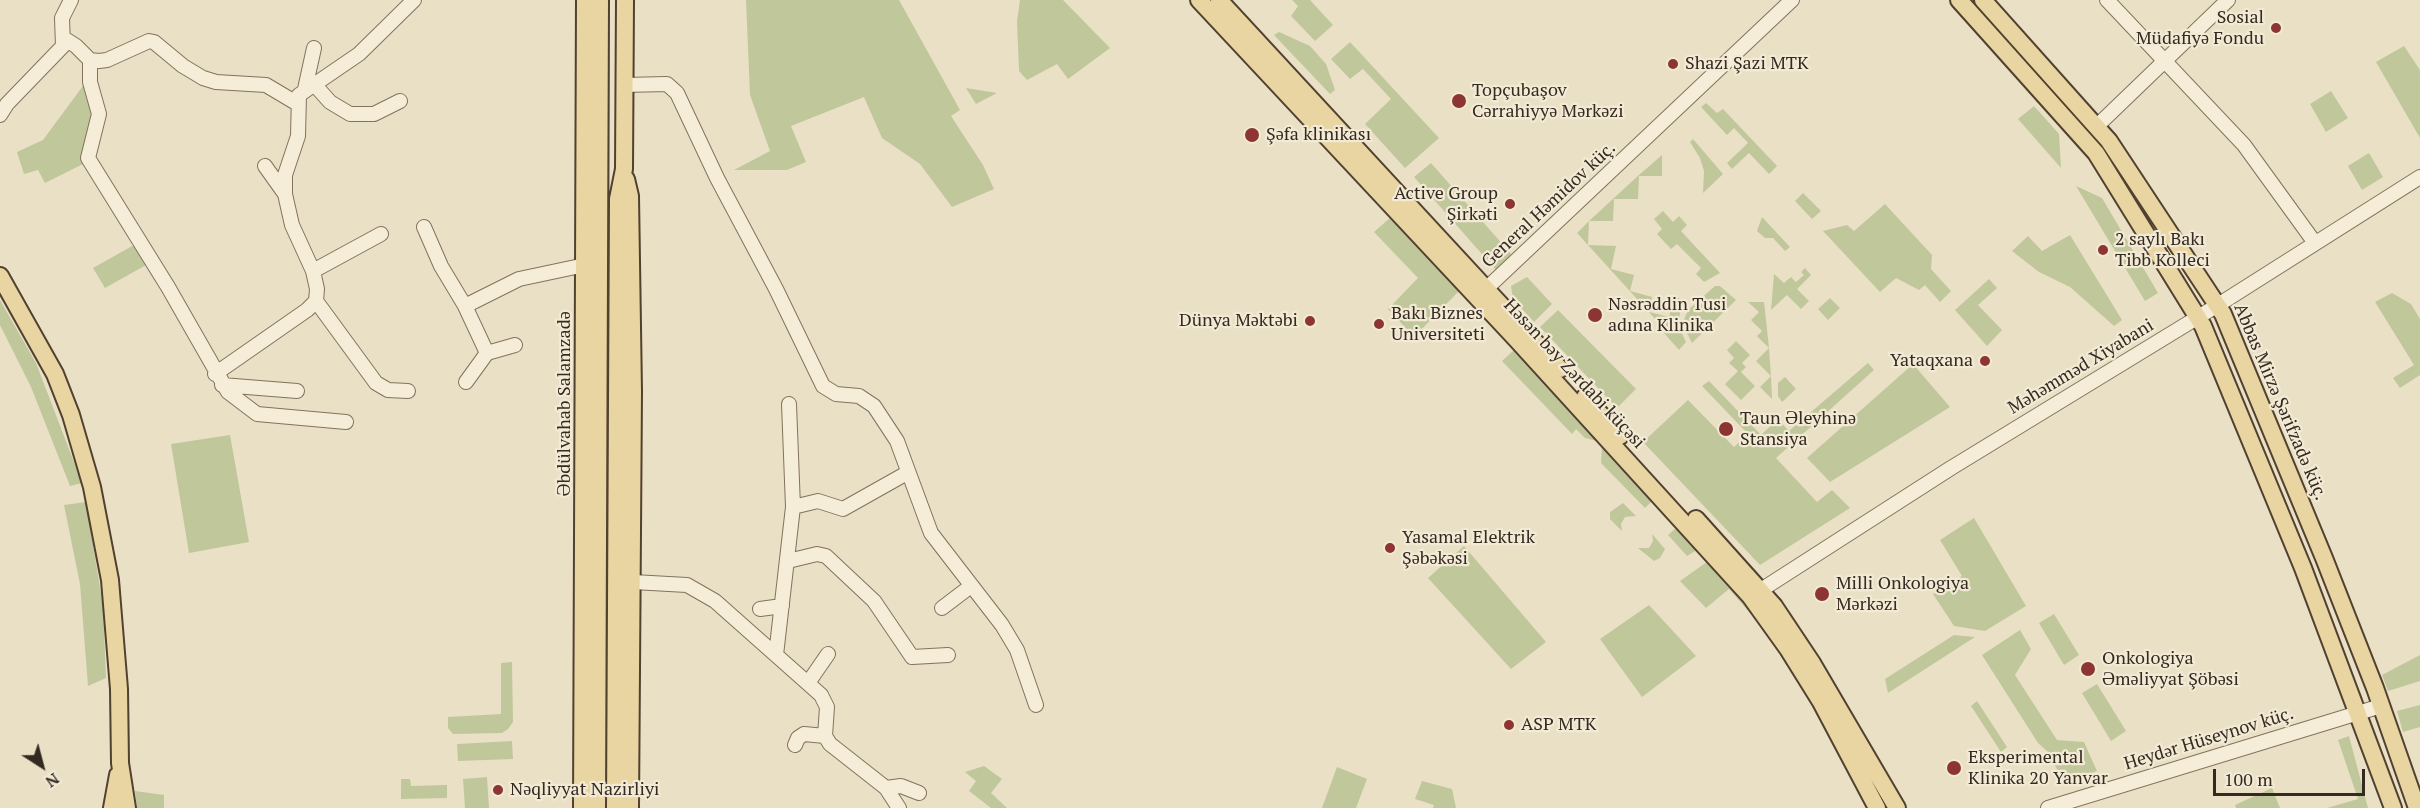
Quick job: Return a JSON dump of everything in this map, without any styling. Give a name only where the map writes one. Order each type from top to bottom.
[{"type":"main road","name":"Əbdülvahab Salamzadə","points":[[585,0],[586,806]]},
{"type":"main road","name":"Əbdülvahab Salamzadə","points":[[586,806],[597,627],[600,0]]},
{"type":"main road","points":[[615,808],[618,199],[624,169],[625,0]]},
{"type":"main road","name":"Həsən bəy Zərdabi küçəsi","points":[[1199,0],[1388,193],[1487,288],[1761,590],[1812,663],[1897,808]]},
{"type":"main road","name":"Həsən bəy Zərdabi küçəsi","points":[[1220,0],[1388,193]]},
{"type":"main road","points":[[1959,0],[2096,153],[2198,318],[2294,547],[2359,713],[2393,808]]},
{"type":"main road","name":"Abbas Mirzə Şərifzadə küç.","points":[[1983,0],[2097,126],[2218,305],[2324,558],[2381,706],[2416,808]]},
{"type":"main road","points":[[624,169],[630,196],[633,582],[630,805]]},
{"type":"main road","name":"Həsən bəy Zərdabi küçəsi","points":[[1400,205],[1524,348],[1750,596],[1788,649],[1821,702],[1877,808]]},
{"type":"main road","points":[[0,276],[55,374],[71,415],[93,488],[110,580],[118,689],[120,787],[127,808]]},
{"type":"main road","points":[[112,808],[120,787]]},
{"type":"street","points":[[0,115],[7,104],[59,52],[65,39],[62,18],[71,0]]},
{"type":"street","points":[[408,391],[388,390],[376,383],[316,301],[317,288],[313,271],[292,225],[285,194],[285,175],[298,136],[299,95],[358,54],[414,0]]},
{"type":"street","name":"General Həmidov küç.","points":[[1487,288],[1792,0]]},
{"type":"street","points":[[2107,0],[2244,145],[2315,243]]},
{"type":"street","points":[[2097,126],[2165,62],[2220,3]]},
{"type":"street","points":[[65,39],[90,60],[107,60],[144,43],[154,42],[183,66],[203,78],[216,82],[266,85],[298,104]]},
{"type":"street","points":[[309,86],[314,48]]},
{"type":"street","points":[[90,60],[90,82],[99,114],[88,158],[168,287],[219,380],[243,406],[257,414],[346,422]]},
{"type":"street","points":[[624,85],[667,84],[677,93],[717,178],[824,386],[836,394],[859,396],[874,406],[897,441],[931,533],[1002,625],[1017,650],[1036,705]]},
{"type":"street","points":[[309,86],[350,114],[374,114],[400,101]]},
{"type":"street","points":[[265,166],[285,194]]},
{"type":"street","name":"Məhəmməd Xiyabani","points":[[1761,590],[1951,468],[2198,318],[2420,177]]},
{"type":"street","points":[[424,227],[441,266],[465,306],[487,353]]},
{"type":"street","points":[[313,271],[381,234]]},
{"type":"street","points":[[465,306],[519,279],[585,265]]},
{"type":"street","points":[[219,380],[316,301]]},
{"type":"street","points":[[466,382],[487,353],[515,345]]},
{"type":"street","points":[[219,380],[297,391]]},
{"type":"street","points":[[776,655],[793,507],[789,404]]},
{"type":"street","points":[[793,507],[818,501],[843,508],[907,473]]},
{"type":"street","points":[[788,561],[817,554],[826,556],[874,601],[912,657],[948,654]]},
{"type":"street","points":[[633,582],[687,585],[699,590],[776,655],[821,695],[827,707],[825,736],[830,744],[886,788],[900,808]]},
{"type":"street","points":[[942,608],[971,586]]},
{"type":"street","points":[[760,609],[782,606]]},
{"type":"street","points":[[808,683],[828,654]]},
{"type":"street","name":"Heydər Hüseynov küç.","points":[[2048,808],[2381,706]]},
{"type":"street","points":[[795,745],[798,738],[804,734],[825,736]]},
{"type":"street","points":[[886,788],[901,786],[919,793]]},
{"type":"green space","points":[[607,0],[610,0],[608,793],[604,792]]},
{"type":"green space","points":[[746,0],[899,0],[960,110],[951,116],[983,165],[994,189],[952,207],[920,164],[882,138],[864,97],[791,126],[806,162],[787,170],[734,170],[770,151],[750,95]]},
{"type":"green space","points":[[1020,0],[1063,0],[1110,48],[1068,79],[1057,64],[1027,80],[1019,71],[1017,21]]},
{"type":"green space","points":[[1292,0],[1310,0],[1333,25],[1315,41],[1291,16],[1298,6]]},
{"type":"green space","points":[[1279,32],[1310,46],[1326,64],[1335,90],[1330,94],[1274,35]]},
{"type":"green space","points":[[1350,42],[1439,138],[1405,168],[1365,124],[1391,99],[1363,69],[1350,79],[1331,59]]},
{"type":"green space","points":[[2404,46],[2420,70],[2420,138],[2376,62]]},
{"type":"green space","points":[[88,79],[101,118],[83,164],[45,183],[38,170],[24,174],[17,152],[43,140]]},
{"type":"green space","points":[[966,88],[997,93],[976,104]]},
{"type":"green space","points":[[2331,91],[2348,118],[2326,132],[2310,104]]},
{"type":"green space","points":[[1706,103],[1717,113],[1723,109],[1777,166],[1769,174],[1749,153],[1732,169],[1727,163],[1748,143],[1734,128],[1727,135],[1701,107]]},
{"type":"green space","points":[[2034,106],[2059,134],[2061,168],[2018,119]]},
{"type":"green space","points":[[1693,139],[1723,174],[1703,193],[1704,171],[1700,158],[1690,142]]},
{"type":"green space","points":[[2369,153],[2383,177],[2362,190],[2348,166]]},
{"type":"green space","points":[[1662,155],[1662,176],[1639,176],[1638,199],[1614,199],[1613,221],[1589,221]]},
{"type":"green space","points":[[1431,163],[1512,255],[1496,270],[1414,177]]},
{"type":"green space","points":[[2076,186],[2102,198],[2158,293],[2145,301]]},
{"type":"green space","points":[[1803,193],[1821,211],[1812,219],[1795,201]]},
{"type":"green space","points":[[1885,204],[1932,255],[1931,269],[1951,291],[1940,302],[1925,285],[1919,290],[1896,278],[1880,292],[1823,231],[1847,225],[1854,231]]},
{"type":"green space","points":[[1663,211],[1673,222],[1679,216],[1687,225],[1681,231],[1720,273],[1704,282],[1696,274],[1701,268],[1677,244],[1671,249],[1657,234],[1662,229],[1654,219]]},
{"type":"green space","points":[[1391,217],[1459,291],[1414,337],[1388,309],[1418,278],[1374,232]]},
{"type":"green space","points":[[1762,217],[1790,247],[1785,251],[1773,238],[1765,238],[1757,231]]},
{"type":"green space","points":[[1589,221],[1588,245],[1616,246],[1611,269],[1634,275],[1630,291],[1652,297],[1649,312],[1669,317],[1675,295],[1682,301],[1678,325],[1686,342],[1679,350],[1656,324],[1658,322],[1577,233]]},
{"type":"green space","points":[[2070,235],[2122,320],[2114,326],[2070,287],[2039,272],[2012,251],[2028,236],[2042,251]]},
{"type":"green space","points":[[134,245],[146,265],[105,288],[93,268]]},
{"type":"green space","points":[[1805,268],[1811,275],[1797,289],[1809,301],[1801,309],[1787,295],[1771,310],[1774,274],[1784,283],[1791,277],[1796,282],[1804,275],[1801,272]]},
{"type":"green space","points":[[1527,277],[1552,304],[1534,322],[1513,299],[1511,286]]},
{"type":"green space","points":[[1989,279],[1997,288],[1978,305],[2002,330],[1987,346],[1955,310]]},
{"type":"green space","points":[[1715,286],[1720,286],[1736,300],[1692,343],[1685,329],[1684,320],[1688,310]]},
{"type":"green space","points":[[2392,293],[2411,304],[2420,319],[2420,375],[2400,388],[2393,378],[2414,365],[2375,302]]},
{"type":"green space","points":[[1830,298],[1840,308],[1828,320],[1818,309]]},
{"type":"green space","points":[[0,300],[36,363],[82,483],[70,486],[31,387],[0,325]]},
{"type":"green space","points":[[1748,302],[1764,302],[1769,348],[1757,336],[1762,331],[1751,320],[1759,312]]},
{"type":"green space","points":[[1558,310],[1636,389],[1617,408],[1540,327]]},
{"type":"green space","points":[[1736,341],[1750,355],[1742,363],[1746,367],[1741,372],[1755,386],[1741,400],[1725,384],[1738,371],[1729,363],[1734,358],[1727,350]]},
{"type":"green space","points":[[1769,348],[1771,376],[1756,361]]},
{"type":"green space","points":[[1515,349],[1597,441],[1585,438],[1576,429],[1572,434],[1502,361]]},
{"type":"green space","points":[[1868,363],[1874,370],[1776,458],[1817,502],[1832,490],[1850,508],[1760,565],[1643,442],[1688,400],[1734,447],[1748,434],[1702,386],[1709,381],[1761,435],[1778,419],[1789,431]]},
{"type":"green space","points":[[1913,364],[1950,407],[1830,482],[1807,458]]},
{"type":"green space","points":[[1771,376],[1772,399],[1760,387]]},
{"type":"green space","points":[[1785,377],[1796,389],[1782,402],[1778,396],[1778,383]]},
{"type":"green space","points":[[230,435],[249,542],[189,553],[171,444]]},
{"type":"green space","points":[[1602,447],[1653,500],[1645,508],[1601,463]]},
{"type":"green space","points":[[86,502],[103,606],[106,678],[88,686],[80,584],[64,505]]},
{"type":"green space","points":[[1623,503],[1636,516],[1625,517],[1621,524],[1622,531],[1610,519],[1610,512]]},
{"type":"green space","points":[[1974,518],[2026,606],[1985,631],[1954,626],[1933,594],[1962,576],[1940,540]]},
{"type":"green space","points":[[1677,527],[1697,550],[1687,556],[1668,535]]},
{"type":"green space","points":[[1652,534],[1665,549],[1660,558],[1654,561],[1638,548],[1649,548],[1653,541]]},
{"type":"green space","points":[[1464,546],[1546,642],[1511,669],[1428,578]]},
{"type":"green space","points":[[1711,559],[1754,610],[1750,613],[1729,589],[1706,608],[1680,581]]},
{"type":"green space","points":[[1649,605],[1696,656],[1642,697],[1600,639]]},
{"type":"green space","points":[[2054,614],[2079,655],[2064,665],[2039,623]]},
{"type":"green space","points":[[2020,630],[2031,649],[2015,675],[2057,740],[2084,742],[2097,771],[2064,783],[2048,752],[2038,743],[1982,655]]},
{"type":"green space","points":[[1954,635],[1975,637],[1888,693],[1885,679]]},
{"type":"green space","points":[[2420,655],[2420,681],[2388,691],[2382,675]]},
{"type":"green space","points":[[512,662],[513,722],[508,729],[502,733],[453,734],[448,728],[448,717],[501,714],[501,663]]},
{"type":"green space","points":[[2097,684],[2126,731],[2111,741],[2082,693]]},
{"type":"green space","points":[[1977,701],[2007,747],[2001,752],[1971,706]]},
{"type":"green space","points":[[2420,705],[2420,727],[2403,732],[2397,711]]},
{"type":"green space","points":[[2349,736],[2368,808],[2327,808],[2358,799],[2338,740]]},
{"type":"green space","points":[[512,741],[513,759],[458,761],[457,744]]},
{"type":"green space","points":[[984,766],[1002,779],[991,793],[1007,808],[991,808],[969,791],[976,781],[965,772]]},
{"type":"green space","points":[[1337,767],[1367,779],[1356,808],[1322,808]]},
{"type":"green space","points":[[487,777],[489,808],[465,808],[463,779]]},
{"type":"green space","points":[[401,779],[410,779],[411,786],[447,785],[447,798],[401,799]]},
{"type":"green space","points":[[1422,781],[1452,789],[1456,808],[1433,808],[1434,805],[1415,799]]},
{"type":"green space","points":[[2272,788],[2280,808],[2236,808],[2235,805]]},
{"type":"green space","points":[[135,791],[164,795],[164,808],[137,808]]},
{"type":"place","name":"Sosial Müdafiyə Fondu","points":[[2276,28]]},
{"type":"place","name":"Shazi Şazi MTK","points":[[1673,64]]},
{"type":"place","name":"Topçubaşov Cərrahiyyə Mərkəzi","points":[[1459,101]]},
{"type":"place","name":"Şəfa klinikası","points":[[1252,135]]},
{"type":"place","name":"Active Group Şirkəti","points":[[1510,204]]},
{"type":"place","name":"2 saylı Bakı Tibb Kolleci","points":[[2103,250]]},
{"type":"place","name":"Nəsrəddin Tusi adına Klinika","points":[[1595,315]]},
{"type":"place","name":"Dünya Məktəbi","points":[[1310,321]]},
{"type":"place","name":"Bakı Biznes Universiteti","points":[[1379,324]]},
{"type":"place","name":"Yataqxana","points":[[1985,361]]},
{"type":"place","name":"Taun Əleyhinə Stansiya","points":[[1726,429]]},
{"type":"place","name":"Yasamal Elektrik Şəbəkəsi","points":[[1390,548]]},
{"type":"place","name":"Milli Onkologiya Mərkəzi","points":[[1822,594]]},
{"type":"place","name":"Onkologiya Əməliyyat Şöbəsi","points":[[2088,669]]},
{"type":"place","name":"ASP MTK","points":[[1509,725]]},
{"type":"place","name":"Eksperimental Klinika 20 Yanvar","points":[[1954,768]]},
{"type":"place","name":"Nəqliyyat Nazirliyi","points":[[498,790]]}]
